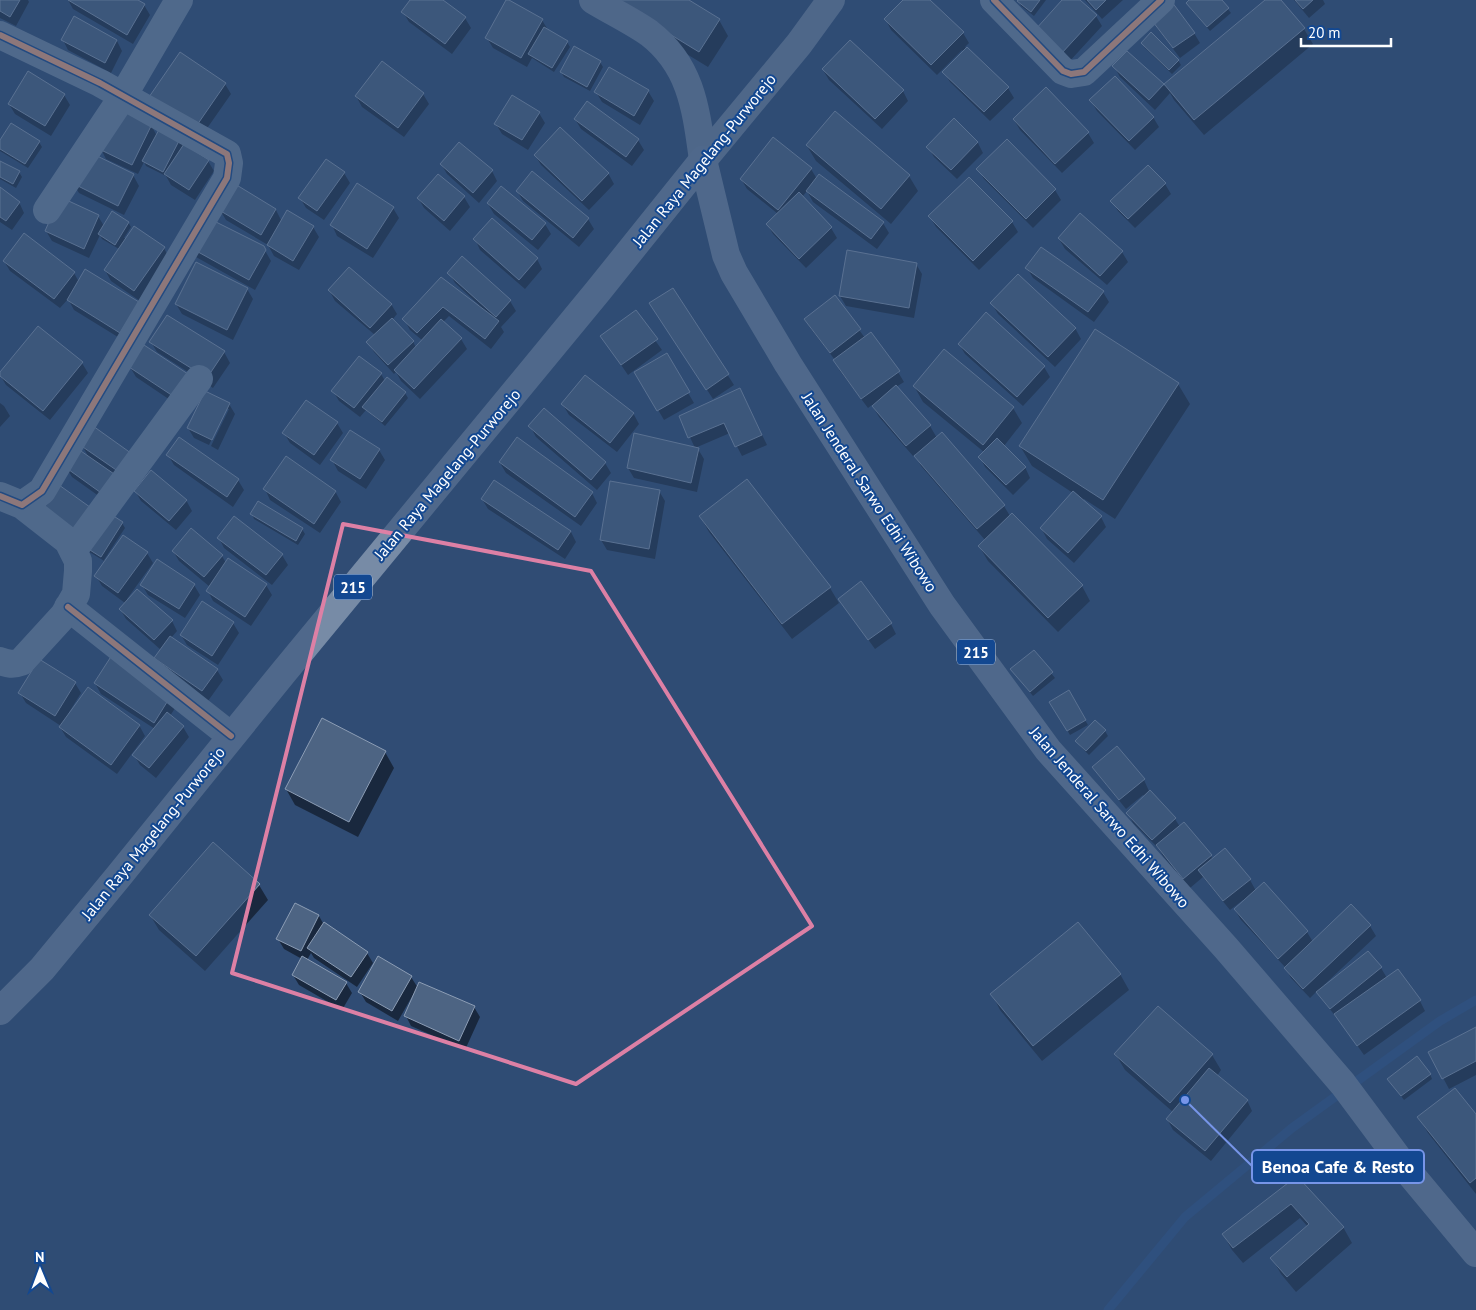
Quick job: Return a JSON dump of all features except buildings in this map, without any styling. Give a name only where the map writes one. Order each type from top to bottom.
[{"type":"main road","points":[[593,0],[648,33],[669,52],[684,75],[691,92],[703,160]]},
{"type":"main road","name":"Jalan Raya Magelang-Purworejo","points":[[0,1012],[42,969],[799,44],[831,0]]},
{"type":"main road","name":"Jalan Jenderal Sarwo Edhi Wibowo","points":[[703,160],[726,255],[734,273],[788,364],[942,605],[1048,750],[1226,948],[1343,1084],[1407,1170],[1476,1254]]},
{"type":"street","points":[[994,0],[1063,71],[1071,74],[1084,72],[1161,0]]},
{"type":"street","points":[[47,210],[123,96],[171,2]]},
{"type":"street","points":[[0,34],[100,83],[227,154],[229,163],[226,178],[42,491],[11,501]]},
{"type":"street","points":[[72,550],[199,379]]},
{"type":"street","points":[[0,661],[6,664],[21,662],[64,614],[76,594],[78,571],[78,561],[68,541],[11,501]]},
{"type":"street","points":[[68,607],[231,736]]},
{"type":"highlighted area","points":[[343,524],[591,571],[812,926],[576,1084],[232,973]]},
{"type":"waterway","points":[[1108,1310],[1185,1217],[1292,1128],[1440,1021],[1476,1000]]},
{"type":"cycle path","points":[[994,0],[1063,71],[1071,74],[1084,72],[1161,0]]},
{"type":"cycle path","points":[[0,35],[100,83],[227,154],[229,163],[227,178],[42,491],[22,505],[0,496]]},
{"type":"cycle path","points":[[68,607],[231,736]]},
{"type":"place","name":"Benoa Cafe & Resto","points":[[1185,1100]]}]
